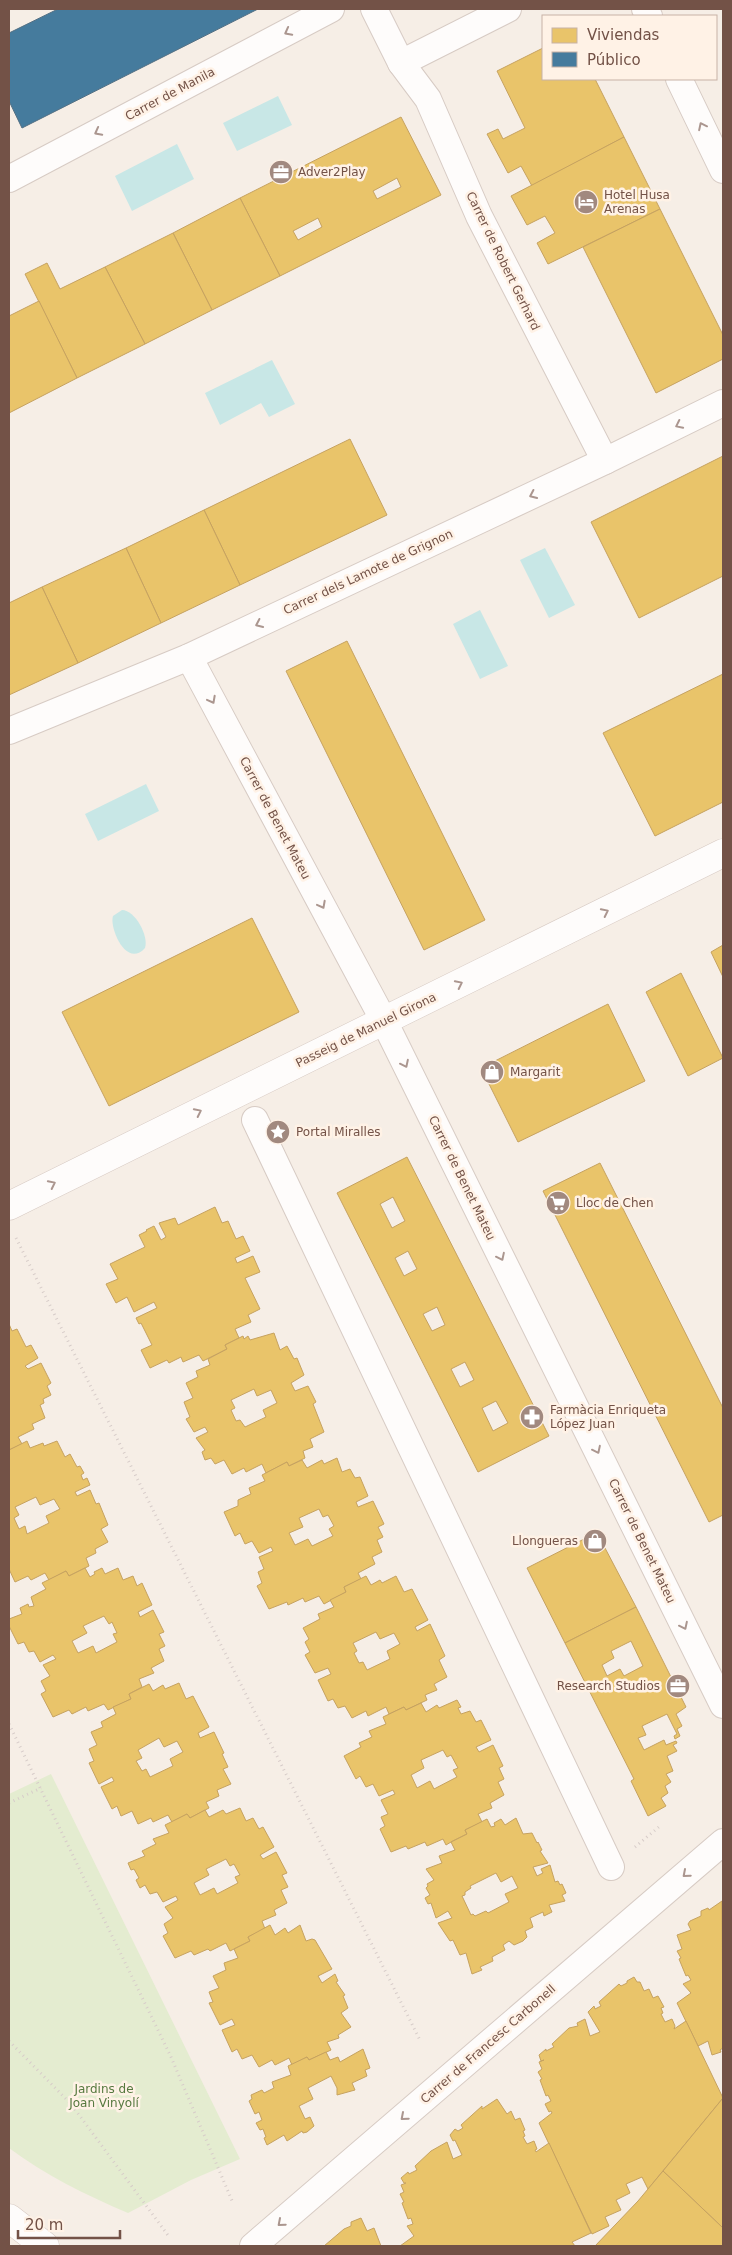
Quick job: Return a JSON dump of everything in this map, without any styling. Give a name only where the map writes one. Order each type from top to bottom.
[{"type":"street","name":"Carrer de Manila","points":[[9,179],[331,9]]},
{"type":"street","name":"Carrer de Robert Gerhard","points":[[374,9],[401,63],[428,98],[479,216],[605,462]]},
{"type":"street","points":[[401,63],[508,9]]},
{"type":"street","points":[[679,80],[723,170]]},
{"type":"street","name":"Carrer dels Lamote de Grignon","points":[[9,731],[189,657],[605,462],[723,403]]},
{"type":"street","name":"Carrer de Benet Mateu","points":[[189,657],[384,1021],[723,1705]]},
{"type":"street","name":"Passeig de Manuel Girona","points":[[9,1206],[723,853]]},
{"type":"street","points":[[255,1120],[611,1867]]},
{"type":"street","name":"Carrer de Francesc Carbonell","points":[[253,2246],[723,1842]]},
{"type":"street","points":[[9,2218],[45,2246]]},
{"type":"path","points":[[16,1238],[420,2040]]},
{"type":"path","points":[[9,1724],[171,2057],[233,2203]]},
{"type":"path","points":[[9,1803],[41,1788]]},
{"type":"path","points":[[9,2041],[70,2104],[170,2238]]},
{"type":"green space","name":"Jardins de Joan Vinyolí","points":[[51,1774],[240,2159],[191,2180],[128,2213],[66,2184],[9,2148],[9,1794]]},
{"type":"water","points":[[278,96],[292,125],[237,151],[223,123]]},
{"type":"water","points":[[177,144],[194,179],[132,211],[115,176]]},
{"type":"water","points":[[272,360],[295,404],[269,417],[261,403],[220,425],[205,393]]},
{"type":"water","points":[[545,548],[575,605],[549,618],[520,560]]},
{"type":"water","points":[[480,610],[508,666],[480,679],[453,624]]},
{"type":"water","points":[[146,784],[159,811],[98,841],[85,814]]},
{"type":"water","points":[[122,910],[132,914],[143,931],[146,943],[145,948],[138,953],[131,953],[125,950],[116,936],[112,921],[113,916]]},
{"type":"building: Viviendas","points":[[542,48],[542,80],[596,80],[624,137],[532,186],[521,166],[508,173],[487,134],[498,129],[503,139],[525,128],[497,71]]},
{"type":"building: Viviendas","points":[[401,117],[441,195],[280,276],[240,198]],"holes":[[[397,178],[401,187],[377,199],[373,191]],[[318,218],[322,227],[298,240],[293,231]]]},
{"type":"building: Viviendas","name":"Hotel Husa Arenas","points":[[624,137],[660,209],[548,264],[537,243],[555,233],[545,216],[527,225],[511,196]]},
{"type":"building: Viviendas","points":[[240,198],[280,276],[212,310],[173,233]]},
{"type":"building: Viviendas","points":[[660,209],[723,335],[723,359],[656,393],[583,247]]},
{"type":"building: Viviendas","points":[[173,233],[212,310],[145,344],[105,267]]},
{"type":"building: Viviendas","points":[[47,263],[60,289],[105,267],[145,344],[77,378],[25,274]]},
{"type":"building: Viviendas","points":[[39,301],[77,378],[9,413],[9,316]]},
{"type":"building: Viviendas","points":[[350,439],[387,515],[240,585],[204,510]]},
{"type":"building: Viviendas","points":[[723,456],[723,576],[639,618],[591,522]]},
{"type":"building: Viviendas","points":[[204,510],[240,585],[161,623],[126,548]]},
{"type":"building: Viviendas","points":[[126,548],[161,623],[78,663],[42,587]]},
{"type":"building: Viviendas","points":[[42,587],[78,663],[9,695],[9,603]]},
{"type":"building: Viviendas","points":[[347,641],[485,920],[424,950],[286,671]]},
{"type":"building: Viviendas","points":[[723,674],[723,802],[655,836],[603,733]]},
{"type":"building: Viviendas","points":[[252,918],[299,1012],[109,1106],[62,1012]]},
{"type":"building: Viviendas","points":[[723,945],[723,977],[711,952]]},
{"type":"building: Viviendas","points":[[681,973],[723,1058],[688,1076],[646,992]]},
{"type":"building: Viviendas","points":[[608,1004],[645,1081],[518,1142],[481,1068]]},
{"type":"building: Viviendas","points":[[407,1157],[549,1436],[478,1472],[337,1193]],"holes":[[[393,1197],[405,1221],[392,1228],[380,1204]],[[408,1251],[417,1269],[404,1276],[395,1258]],[[437,1307],[445,1325],[432,1331],[423,1314]],[[465,1362],[474,1380],[460,1387],[451,1369]],[[496,1401],[508,1423],[493,1431],[482,1408]]]},
{"type":"building: Viviendas","points":[[600,1163],[723,1408],[723,1515],[709,1522],[543,1191]]},
{"type":"building: Viviendas","points":[[215,1207],[222,1223],[228,1221],[236,1239],[243,1236],[250,1251],[235,1258],[237,1263],[253,1256],[260,1272],[245,1278],[260,1309],[248,1315],[251,1322],[235,1329],[239,1338],[225,1345],[227,1349],[203,1361],[199,1355],[183,1362],[181,1357],[169,1363],[167,1360],[150,1368],[141,1350],[152,1345],[141,1323],[139,1324],[136,1318],[157,1308],[154,1302],[134,1312],[127,1297],[116,1303],[106,1284],[118,1279],[110,1264],[145,1247],[139,1235],[146,1230],[154,1226],[161,1240],[166,1237],[159,1223],[175,1218],[178,1225]]},
{"type":"building: Viviendas","points":[[9,1324],[12,1331],[17,1329],[26,1347],[31,1345],[38,1358],[25,1366],[28,1369],[41,1363],[51,1383],[47,1386],[51,1395],[43,1399],[44,1403],[40,1405],[45,1418],[32,1424],[34,1429],[18,1437],[22,1444],[9,1450]]},
{"type":"building: Viviendas","points":[[274,1333],[280,1350],[287,1346],[294,1359],[297,1358],[304,1375],[291,1383],[295,1391],[308,1386],[316,1402],[313,1404],[324,1432],[310,1439],[313,1447],[303,1451],[305,1458],[289,1466],[287,1462],[266,1473],[262,1464],[246,1472],[244,1468],[232,1474],[224,1460],[215,1464],[211,1458],[205,1460],[202,1452],[205,1450],[196,1438],[208,1432],[205,1427],[194,1432],[186,1419],[190,1417],[184,1402],[193,1398],[186,1383],[198,1377],[196,1371],[210,1365],[208,1359],[227,1349],[225,1345],[243,1336],[244,1339],[248,1336],[250,1340]],"holes":[[[254,1389],[257,1396],[271,1390],[277,1403],[263,1410],[266,1417],[245,1427],[240,1420],[236,1421],[231,1410],[235,1408],[231,1400]]]},
{"type":"building: Viviendas","points":[[27,1441],[30,1448],[43,1443],[44,1446],[57,1441],[65,1457],[70,1454],[77,1467],[80,1466],[84,1473],[81,1475],[83,1480],[87,1478],[90,1485],[75,1492],[77,1496],[90,1490],[96,1504],[99,1503],[108,1525],[101,1529],[108,1542],[95,1549],[96,1553],[86,1558],[89,1566],[69,1576],[66,1571],[49,1580],[45,1573],[31,1580],[28,1576],[15,1582],[9,1569],[9,1450]],"holes":[[[36,1497],[40,1505],[54,1499],[60,1509],[46,1516],[49,1523],[27,1534],[25,1526],[19,1529],[14,1518],[19,1515],[15,1507]]]},
{"type":"building: Viviendas","points":[[337,1458],[342,1472],[350,1469],[355,1478],[360,1477],[368,1496],[356,1502],[358,1507],[373,1501],[384,1524],[378,1527],[383,1537],[377,1540],[382,1552],[372,1557],[375,1564],[358,1573],[361,1579],[344,1587],[346,1592],[324,1604],[319,1596],[305,1602],[303,1598],[288,1605],[287,1602],[269,1609],[257,1586],[262,1583],[258,1572],[264,1569],[259,1557],[273,1551],[271,1547],[259,1553],[252,1541],[245,1544],[240,1533],[235,1536],[224,1512],[238,1506],[238,1500],[251,1494],[249,1488],[265,1481],[262,1475],[287,1462],[289,1466],[302,1460],[307,1468],[322,1460],[324,1464]],"holes":[[[319,1509],[323,1517],[328,1515],[334,1526],[329,1529],[333,1536],[312,1546],[308,1539],[295,1545],[289,1533],[303,1527],[299,1518]]]},
{"type":"building: Viviendas","points":[[592,1535],[601,1550],[605,1548],[636,1607],[565,1643],[527,1568]]},
{"type":"building: Viviendas","points":[[85,1568],[90,1577],[95,1574],[94,1572],[102,1568],[105,1574],[118,1568],[123,1580],[133,1576],[137,1586],[142,1583],[152,1605],[138,1612],[140,1617],[153,1610],[164,1632],[159,1634],[165,1646],[159,1649],[164,1661],[151,1668],[154,1673],[139,1679],[142,1687],[129,1694],[131,1699],[108,1710],[104,1704],[88,1711],[86,1707],[72,1714],[69,1710],[53,1717],[41,1694],[46,1691],[41,1681],[50,1676],[43,1665],[56,1659],[53,1655],[40,1662],[34,1651],[29,1652],[24,1642],[18,1644],[9,1626],[9,1619],[22,1614],[20,1608],[28,1604],[29,1607],[34,1606],[31,1597],[46,1589],[42,1583],[66,1571],[69,1576]],"holes":[[[104,1616],[109,1624],[112,1622],[117,1633],[113,1634],[117,1642],[96,1653],[93,1646],[78,1653],[72,1641],[87,1633],[83,1626]]]},
{"type":"building: Viviendas","points":[[366,1576],[371,1585],[380,1580],[382,1583],[396,1576],[404,1592],[412,1589],[428,1620],[415,1627],[417,1631],[430,1624],[445,1656],[439,1660],[447,1677],[434,1684],[437,1690],[425,1695],[427,1700],[406,1710],[404,1707],[389,1714],[386,1707],[368,1716],[366,1711],[352,1718],[345,1706],[338,1708],[333,1699],[328,1701],[318,1680],[331,1674],[328,1668],[315,1673],[305,1655],[310,1652],[305,1642],[309,1639],[303,1628],[320,1619],[318,1614],[334,1607],[330,1600],[346,1592],[344,1587]],"holes":[[[376,1632],[380,1639],[394,1633],[400,1644],[387,1651],[390,1659],[367,1670],[363,1662],[359,1663],[354,1653],[357,1651],[353,1643]]]},
{"type":"building: Viviendas","points":[[636,1607],[686,1707],[676,1714],[682,1726],[677,1729],[680,1736],[675,1739],[674,1736],[677,1734],[667,1714],[642,1726],[646,1735],[638,1738],[644,1750],[664,1740],[666,1745],[676,1741],[677,1743],[673,1745],[677,1751],[667,1756],[673,1771],[666,1774],[671,1782],[665,1786],[668,1793],[661,1798],[666,1806],[648,1816],[631,1781],[634,1779],[565,1643]],"holes":[[[631,1641],[643,1666],[624,1676],[620,1669],[607,1676],[602,1665],[614,1658],[611,1651]]]},
{"type":"building: Viviendas","points":[[179,1683],[186,1699],[193,1696],[209,1727],[198,1733],[200,1738],[214,1732],[224,1753],[222,1754],[228,1767],[223,1769],[231,1784],[217,1790],[219,1796],[206,1802],[209,1808],[190,1818],[187,1814],[172,1822],[168,1815],[153,1822],[151,1818],[138,1824],[132,1811],[121,1816],[117,1806],[112,1809],[101,1787],[114,1781],[112,1777],[99,1784],[89,1763],[94,1761],[89,1749],[97,1745],[91,1732],[103,1727],[101,1722],[116,1714],[113,1707],[131,1699],[129,1694],[149,1684],[153,1691],[163,1685],[165,1689]],"holes":[[[159,1738],[164,1747],[177,1741],[183,1752],[170,1759],[173,1766],[150,1777],[146,1769],[142,1771],[136,1761],[142,1758],[138,1750]]]},
{"type":"building: Viviendas","points":[[457,1700],[461,1707],[458,1708],[461,1714],[470,1711],[476,1722],[481,1720],[491,1740],[476,1747],[479,1752],[493,1745],[503,1766],[499,1768],[504,1779],[498,1782],[504,1795],[490,1803],[492,1808],[478,1814],[482,1822],[465,1830],[467,1834],[446,1845],[443,1839],[427,1846],[425,1842],[408,1849],[406,1846],[391,1852],[380,1829],[385,1826],[381,1817],[388,1814],[381,1800],[395,1794],[393,1790],[379,1796],[373,1784],[366,1787],[360,1776],[356,1779],[344,1756],[361,1747],[359,1743],[372,1737],[369,1731],[386,1724],[383,1717],[404,1707],[406,1710],[421,1703],[426,1712],[437,1705],[439,1708]],"holes":[[[443,1750],[447,1757],[451,1755],[458,1768],[453,1770],[457,1777],[434,1789],[430,1781],[417,1788],[411,1775],[424,1768],[421,1760]]]},
{"type":"building: Viviendas","points":[[240,1808],[246,1821],[253,1818],[259,1829],[263,1827],[274,1847],[260,1855],[263,1859],[276,1852],[287,1873],[282,1875],[288,1887],[281,1890],[287,1903],[274,1910],[276,1915],[262,1921],[265,1929],[248,1937],[250,1941],[230,1951],[226,1943],[210,1951],[208,1949],[194,1955],[191,1951],[175,1958],[163,1936],[168,1933],[164,1924],[173,1918],[165,1907],[178,1900],[176,1896],[163,1902],[157,1892],[150,1894],[145,1885],[140,1888],[136,1880],[139,1878],[134,1869],[131,1870],[128,1863],[145,1856],[142,1851],[156,1844],[153,1839],[169,1833],[165,1825],[187,1814],[190,1818],[205,1810],[209,1817],[223,1810],[226,1814]],"holes":[[[226,1859],[230,1866],[234,1864],[240,1875],[235,1877],[238,1883],[217,1894],[214,1888],[200,1895],[194,1883],[209,1875],[206,1869]]]},
{"type":"building: Viviendas","points":[[516,1818],[523,1834],[532,1833],[548,1863],[533,1867],[537,1876],[543,1873],[541,1869],[550,1865],[555,1882],[558,1881],[560,1885],[562,1884],[566,1893],[562,1895],[565,1901],[549,1905],[552,1912],[544,1916],[543,1912],[530,1918],[533,1927],[525,1931],[527,1937],[523,1941],[514,1945],[509,1941],[503,1945],[505,1950],[492,1957],[493,1961],[480,1967],[482,1970],[472,1974],[466,1953],[460,1955],[453,1940],[450,1941],[438,1923],[452,1918],[448,1911],[436,1918],[431,1903],[428,1904],[425,1898],[430,1895],[426,1888],[427,1884],[434,1880],[426,1869],[442,1863],[439,1856],[455,1850],[451,1842],[467,1834],[465,1830],[487,1819],[491,1827],[495,1826],[494,1823],[501,1819],[505,1825]],"holes":[[[496,1873],[501,1882],[512,1876],[518,1888],[505,1894],[509,1902],[488,1913],[486,1911],[475,1916],[471,1915],[462,1896],[471,1888],[470,1886]]]},
{"type":"building: Viviendas","points":[[722,1901],[723,2048],[720,2050],[721,2052],[712,2055],[708,2041],[698,2046],[677,2003],[691,1993],[683,1984],[691,1980],[688,1975],[686,1976],[679,1959],[681,1958],[677,1951],[682,1949],[677,1935],[691,1930],[688,1924],[690,1921],[701,1916],[701,1911],[708,1908],[709,1910]]},
{"type":"building: Viviendas","points":[[270,1925],[275,1935],[285,1928],[288,1933],[300,1925],[306,1941],[315,1940],[332,1969],[318,1976],[322,1983],[335,1974],[338,1981],[336,1982],[345,1995],[343,1996],[348,2008],[341,2013],[351,2027],[338,2035],[339,2038],[327,2042],[331,2050],[309,2060],[307,2057],[292,2065],[289,2058],[275,2065],[272,2060],[259,2067],[252,2055],[242,2059],[237,2049],[232,2052],[222,2030],[235,2025],[232,2019],[220,2025],[209,2003],[213,2002],[209,1992],[219,1988],[213,1976],[226,1970],[224,1963],[238,1958],[234,1949],[250,1941],[248,1937]]},
{"type":"building: Viviendas","points":[[634,1977],[637,1982],[640,1982],[644,1991],[649,1989],[653,1998],[658,1996],[664,2007],[661,2008],[663,2013],[661,2014],[665,2022],[672,2019],[675,2026],[674,2029],[686,2021],[723,2098],[648,2189],[642,2177],[626,2184],[630,2193],[616,2200],[621,2210],[605,2217],[609,2226],[592,2234],[539,2123],[552,2113],[551,2111],[549,2112],[545,2104],[551,2101],[548,2095],[546,2096],[540,2080],[542,2079],[538,2072],[542,2069],[539,2062],[544,2060],[541,2061],[539,2055],[546,2049],[546,2051],[554,2047],[552,2044],[569,2028],[578,2026],[577,2023],[585,2019],[590,2036],[600,2032],[588,2012],[594,2006],[595,2009],[601,2006],[599,2002],[619,1984],[621,1986]]},
{"type":"building: Viviendas","points":[[363,2049],[370,2068],[365,2070],[367,2076],[352,2083],[355,2090],[337,2095],[337,2088],[331,2076],[308,2088],[313,2099],[299,2106],[305,2119],[310,2117],[314,2126],[307,2132],[303,2133],[302,2131],[287,2141],[284,2135],[267,2145],[263,2129],[260,2130],[256,2123],[262,2120],[259,2112],[255,2114],[249,2101],[252,2099],[251,2095],[262,2090],[264,2093],[274,2088],[272,2082],[291,2075],[288,2066],[307,2057],[309,2060],[326,2052],[330,2060],[338,2057],[340,2062]]},
{"type":"building: Viviendas","points":[[723,2098],[723,2228],[663,2171]]},
{"type":"building: Viviendas","points":[[497,2099],[507,2114],[511,2111],[515,2120],[520,2118],[525,2130],[523,2131],[525,2136],[523,2137],[527,2144],[534,2141],[537,2149],[535,2150],[536,2152],[549,2143],[591,2233],[572,2242],[575,2246],[400,2246],[414,2236],[407,2226],[413,2224],[411,2218],[408,2219],[402,2203],[404,2202],[400,2194],[404,2192],[401,2185],[406,2183],[401,2178],[408,2172],[409,2174],[417,2170],[415,2166],[431,2151],[447,2142],[453,2159],[462,2155],[455,2140],[453,2141],[450,2135],[455,2129],[458,2131],[463,2128],[461,2125],[482,2106],[482,2109]]},
{"type":"building: Viviendas","points":[[663,2171],[723,2228],[723,2246],[595,2246],[638,2201]]},
{"type":"building: Viviendas","points":[[361,2218],[367,2231],[374,2228],[381,2246],[324,2246],[344,2229],[351,2226],[351,2222]]},
{"type":"building: Público","points":[[58,9],[258,9],[22,128],[9,101],[9,33]]},
{"type":"place","name":"Adver2Play","points":[[281,172]]},
{"type":"place","name":"Hotel Husa Arenas","points":[[586,202]]},
{"type":"place","name":"Margarit","points":[[492,1072]]},
{"type":"place","name":"Portal Miralles","points":[[278,1132]]},
{"type":"place","name":"Lloc de Chen","points":[[558,1203]]},
{"type":"place","name":"Farmàcia Enriqueta López Juan","points":[[532,1417]]},
{"type":"place","name":"Llongueras","points":[[595,1541]]},
{"type":"place","name":"Research Studios","points":[[678,1686]]}]
